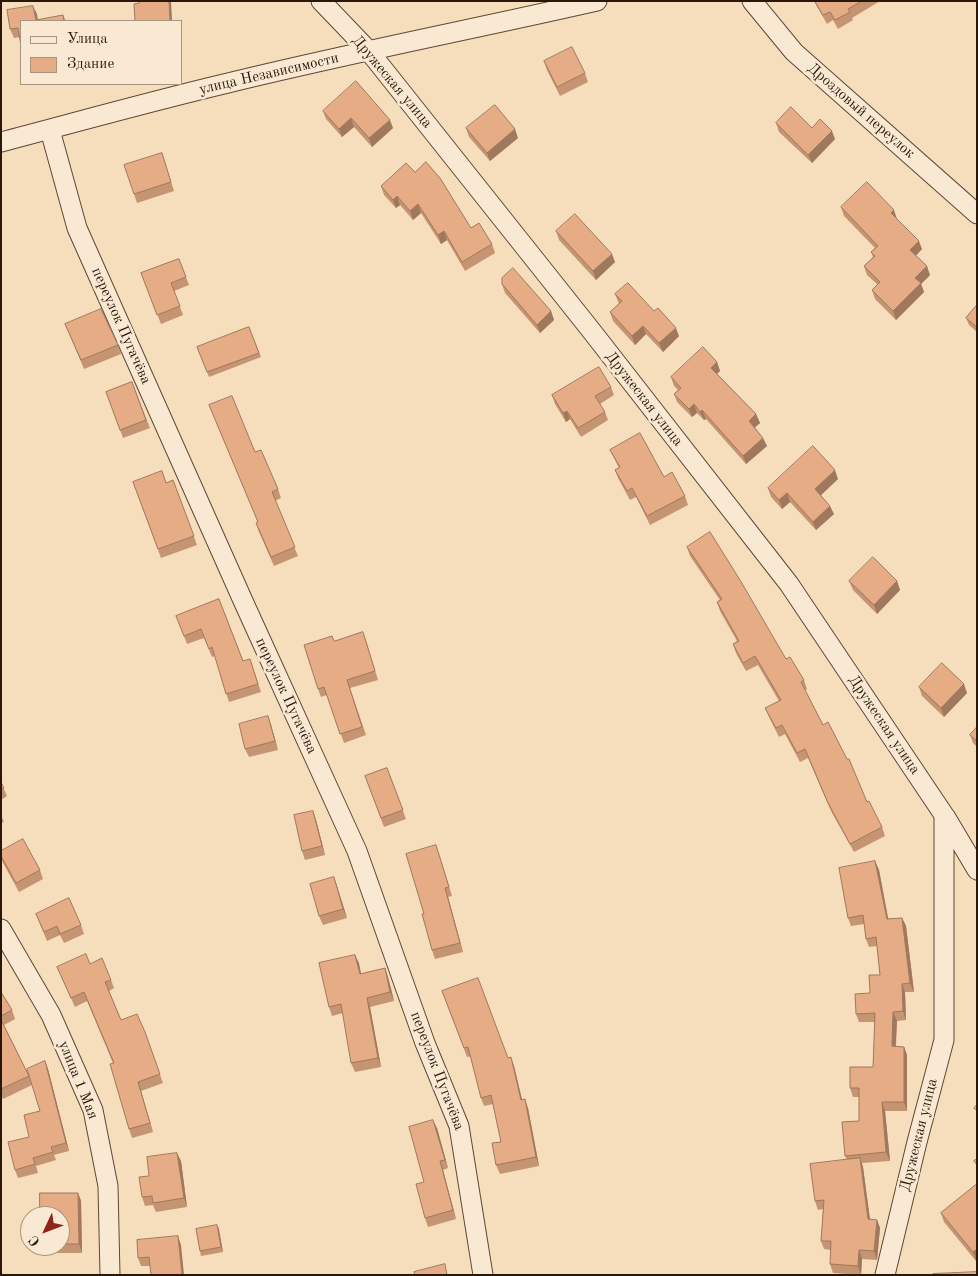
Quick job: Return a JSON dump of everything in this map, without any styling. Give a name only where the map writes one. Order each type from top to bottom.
[{"type":"street","name":"Дружеская улица","points":[[321,1],[368,50],[590,329],[789,584],[944,815],[977,870]]},
{"type":"street","name":"улица Независимости","points":[[1,142],[127,108],[368,50],[597,1]]},
{"type":"street","name":"Дроздовый переулок","points":[[752,1],[794,52],[977,214]]},
{"type":"street","name":"переулок Пугачёва","points":[[50,130],[77,228],[357,851],[425,1043],[460,1126],[483,1275]]},
{"type":"street","name":"Дружеская улица","points":[[885,1275],[944,1040],[944,815]]},
{"type":"street","name":"улица 1 Мая","points":[[1,928],[51,1014],[93,1110],[108,1186],[110,1275]]},
{"type":"building","points":[[139,1],[169,1],[170,20],[135,20],[134,4],[139,3]]},
{"type":"building","points":[[815,1],[862,1],[848,9],[850,12],[835,20],[830,12],[823,15]]},
{"type":"building","points":[[33,6],[36,20],[20,20],[20,40],[18,28],[10,29],[7,10]]},
{"type":"building","points":[[63,15],[64,20],[36,20]]},
{"type":"building","points":[[572,47],[585,73],[557,87],[544,61]]},
{"type":"building","points":[[356,81],[390,120],[369,138],[351,118],[339,129],[323,111]]},
{"type":"building","points":[[495,105],[515,129],[487,153],[466,128]]},
{"type":"building","points":[[791,107],[812,128],[820,119],[832,131],[808,155],[776,123]]},
{"type":"building","points":[[162,153],[171,182],[134,194],[124,165]]},
{"type":"building","points":[[426,162],[440,178],[471,228],[479,223],[492,244],[462,262],[444,231],[438,235],[418,204],[410,211],[397,196],[393,200],[381,186],[406,163],[415,172]]},
{"type":"building","points":[[867,182],[894,210],[891,213],[919,241],[910,250],[927,266],[915,278],[921,283],[893,311],[872,290],[880,282],[864,266],[875,256],[871,252],[878,246],[841,207]]},
{"type":"building","points":[[575,214],[612,254],[593,271],[556,231]]},
{"type":"building","points":[[179,259],[186,277],[171,283],[180,306],[157,315],[141,273]]},
{"type":"building","points":[[513,268],[551,311],[537,325],[502,284],[502,278]]},
{"type":"building","points":[[628,283],[654,311],[658,308],[676,328],[659,343],[643,326],[632,336],[610,312],[622,301],[615,294]]},
{"type":"building","points":[[977,305],[977,327],[966,318]]},
{"type":"building","points":[[101,309],[118,345],[81,360],[65,324]]},
{"type":"building","points":[[249,327],[259,353],[207,372],[197,347]]},
{"type":"building","points":[[703,347],[717,362],[711,368],[756,414],[749,421],[763,438],[743,456],[702,410],[700,412],[694,404],[689,409],[674,394],[681,388],[671,377]]},
{"type":"building","points":[[599,367],[611,387],[595,396],[605,412],[578,428],[567,411],[563,413],[552,395]]},
{"type":"building","points":[[132,382],[146,420],[120,430],[106,392]]},
{"type":"building","points":[[232,396],[255,452],[261,450],[278,489],[272,492],[295,547],[271,557],[209,405]]},
{"type":"building","points":[[640,433],[664,477],[672,472],[685,496],[647,516],[632,488],[627,491],[615,470],[620,467],[610,450]]},
{"type":"building","points":[[813,446],[835,470],[815,489],[830,506],[813,522],[787,493],[779,500],[768,488]]},
{"type":"building","points":[[162,471],[166,483],[173,480],[194,536],[158,549],[133,482]]},
{"type":"building","points":[[710,532],[786,659],[790,657],[804,680],[801,682],[823,725],[828,722],[847,759],[849,759],[867,802],[869,801],[882,827],[850,844],[828,803],[805,749],[797,753],[782,725],[776,728],[765,708],[781,700],[755,656],[743,663],[733,644],[739,641],[717,602],[722,599],[687,547]]},
{"type":"building","points":[[873,557],[897,581],[874,605],[849,581]]},
{"type":"building","points":[[219,599],[243,661],[250,659],[258,684],[226,694],[212,647],[209,649],[201,629],[184,636],[176,616]]},
{"type":"building","points":[[363,632],[375,671],[347,680],[362,727],[340,734],[324,687],[318,689],[304,645],[332,636],[334,641]]},
{"type":"building","points":[[942,663],[964,684],[941,708],[919,687]]},
{"type":"building","points":[[268,716],[275,741],[245,749],[239,724]]},
{"type":"building","points":[[977,727],[977,741],[970,735]]},
{"type":"building","points":[[387,768],[403,810],[381,818],[365,776]]},
{"type":"building","points":[[313,811],[322,846],[302,851],[294,815]]},
{"type":"building","points":[[23,839],[40,870],[16,883],[1,856],[1,851]]},
{"type":"building","points":[[436,845],[449,887],[445,888],[460,943],[432,950],[422,914],[424,914],[406,854]]},
{"type":"building","points":[[875,861],[887,919],[902,918],[910,983],[902,984],[903,1011],[893,1012],[892,1046],[904,1047],[904,1102],[882,1102],[886,1152],[845,1156],[842,1122],[859,1121],[859,1088],[850,1088],[850,1067],[873,1067],[875,1013],[856,1014],[855,994],[870,993],[869,975],[880,975],[876,937],[866,939],[863,915],[848,918],[839,868]]},
{"type":"building","points":[[334,877],[343,909],[319,916],[310,884]]},
{"type":"building","points":[[69,898],[81,925],[60,934],[57,926],[44,932],[36,914]]},
{"type":"building","points":[[86,954],[90,964],[102,958],[111,980],[105,982],[121,1020],[137,1014],[145,1032],[160,1074],[138,1082],[150,1123],[129,1129],[110,1064],[114,1063],[84,992],[71,998],[57,967]]},
{"type":"building","points":[[355,955],[360,974],[385,968],[390,992],[367,998],[378,1058],[351,1063],[341,1004],[329,1007],[319,963]]},
{"type":"building","points":[[478,978],[508,1058],[511,1057],[521,1100],[525,1099],[536,1157],[496,1165],[492,1143],[501,1142],[491,1095],[481,1098],[468,1047],[464,1048],[442,991]]},
{"type":"building","points":[[1,992],[12,1010],[1,1016]]},
{"type":"building","points":[[1,1020],[29,1076],[1,1089]]},
{"type":"building","points":[[45,1061],[66,1143],[51,1147],[53,1152],[33,1158],[35,1164],[15,1170],[8,1142],[29,1137],[24,1115],[40,1111],[27,1069]]},
{"type":"building","points":[[433,1120],[445,1160],[440,1161],[453,1210],[425,1218],[416,1184],[424,1182],[409,1127]]},
{"type":"building","points":[[177,1153],[184,1198],[153,1203],[152,1196],[142,1197],[139,1177],[149,1176],[147,1157]]},
{"type":"building","points":[[860,1158],[868,1219],[877,1220],[874,1251],[859,1250],[858,1266],[830,1264],[831,1241],[821,1241],[824,1200],[815,1201],[810,1164]]},
{"type":"building","points":[[977,1184],[977,1249],[973,1252],[941,1213]]},
{"type":"building","points":[[40,1193],[78,1193],[79,1244],[70,1244],[70,1206],[40,1206]]},
{"type":"building","points":[[217,1225],[221,1247],[200,1251],[196,1229]]},
{"type":"building","points":[[178,1236],[182,1275],[151,1275],[149,1257],[138,1258],[137,1240]]},
{"type":"building","points":[[445,1264],[447,1275],[415,1275],[414,1272]]},
{"type":"building","points":[[977,1272],[977,1275],[933,1275],[933,1274]]}]
